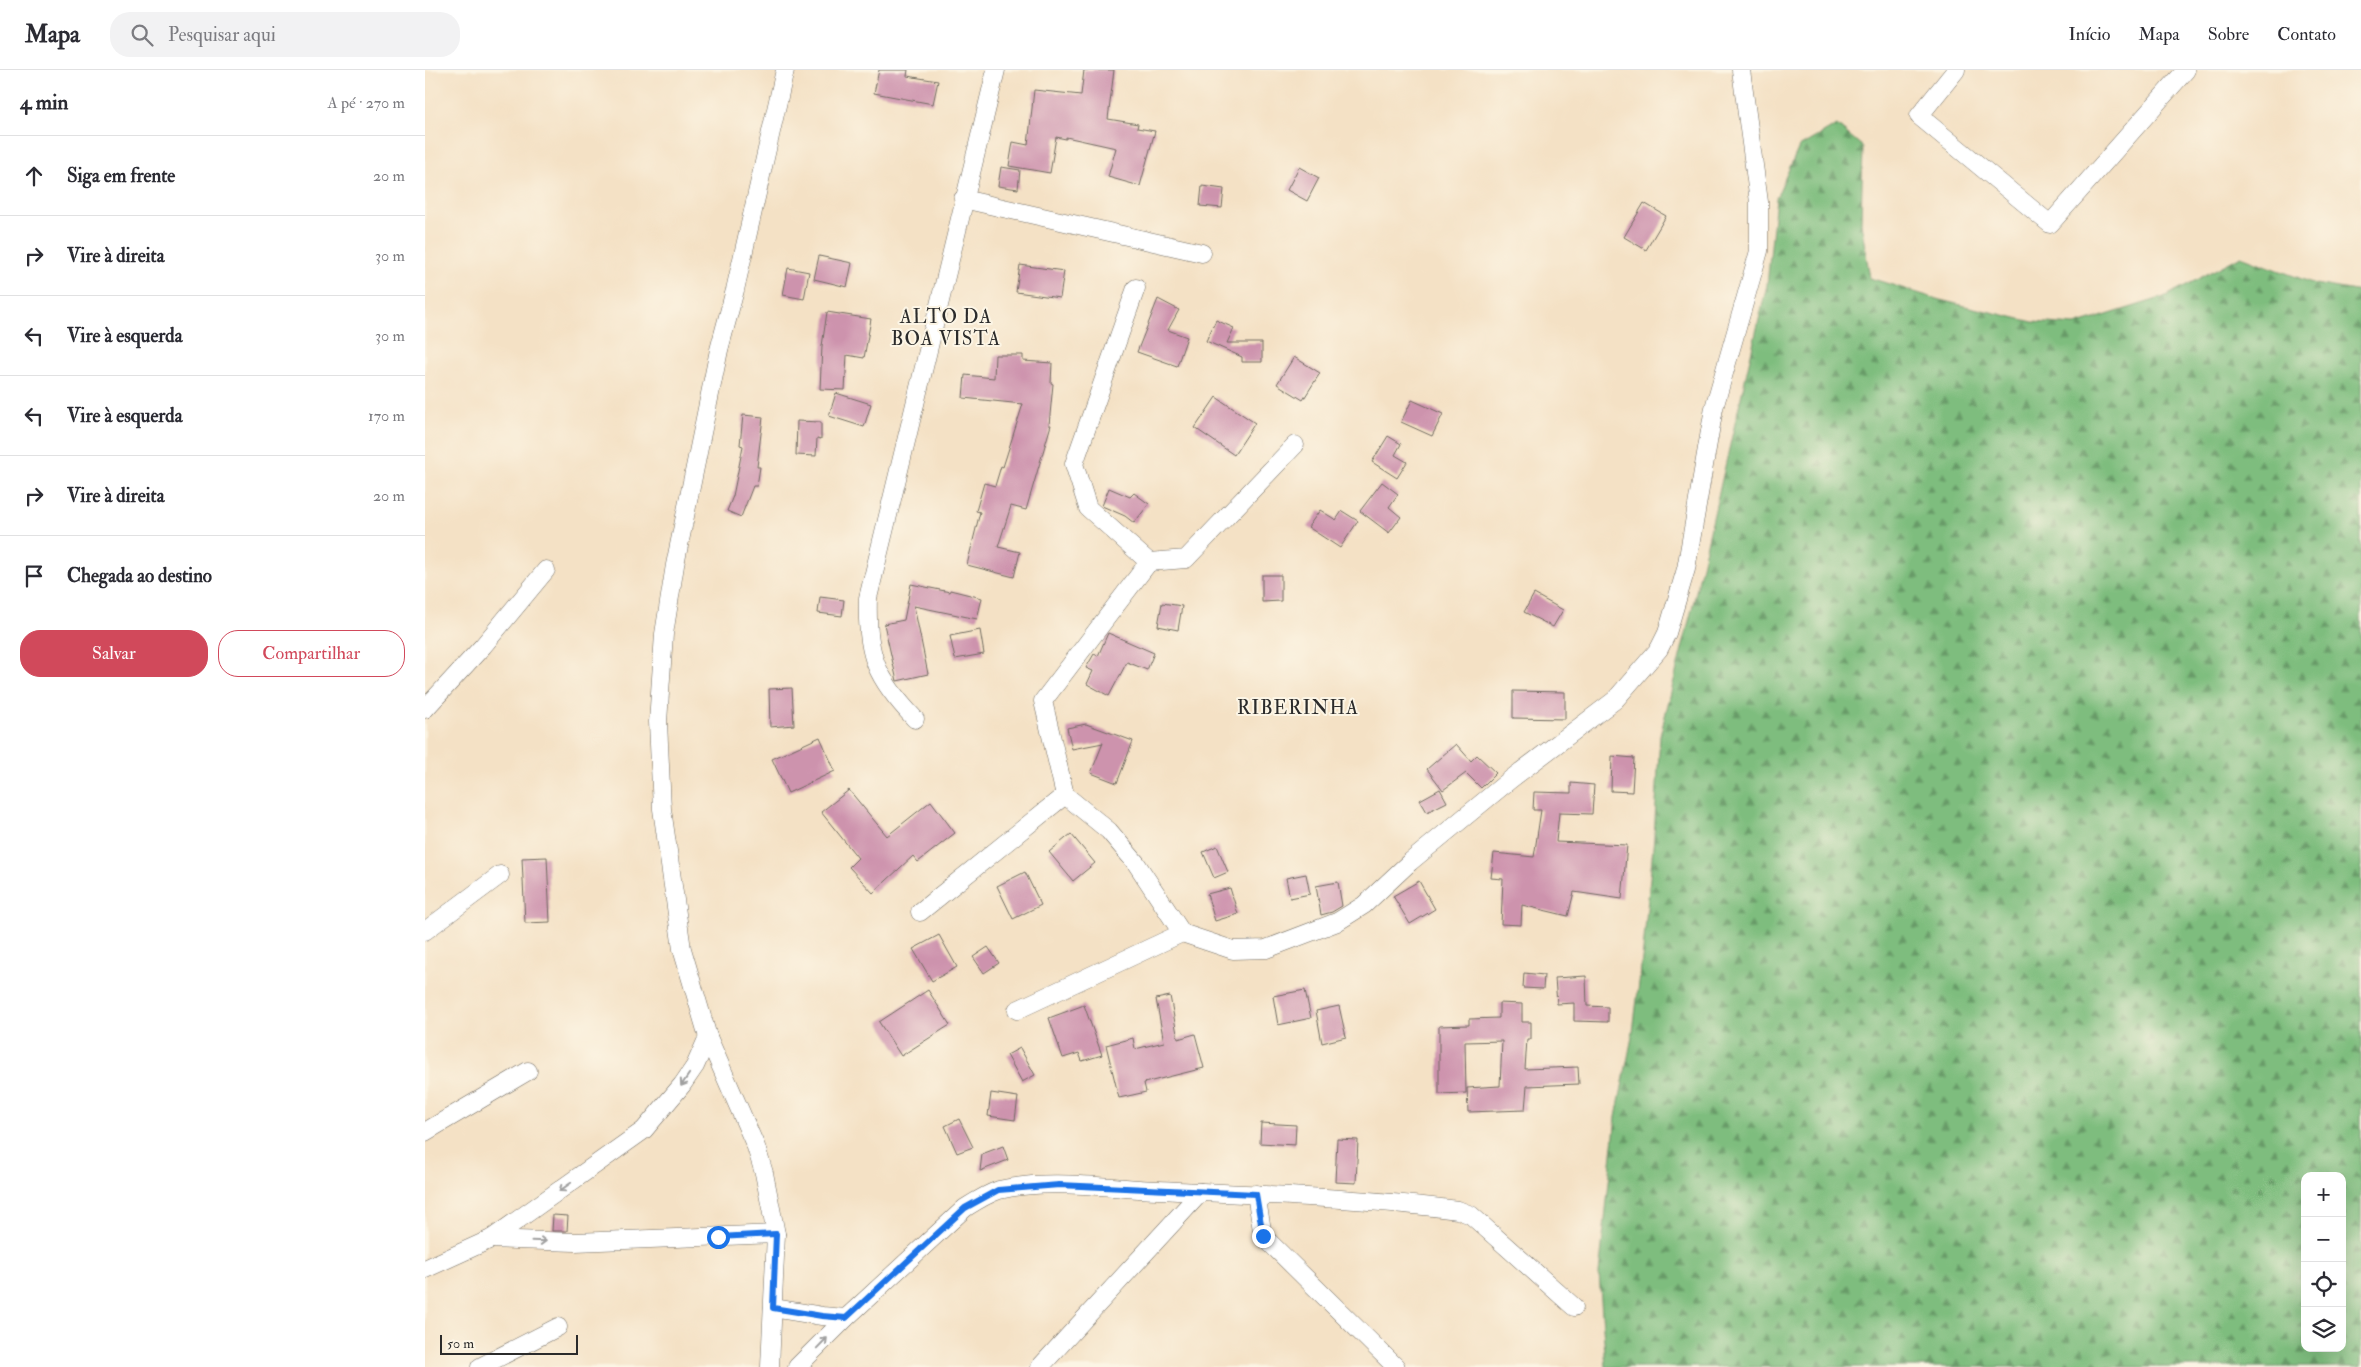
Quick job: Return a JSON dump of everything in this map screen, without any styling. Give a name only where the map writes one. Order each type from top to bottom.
[{"type":"street","points":[[769,1367],[776,1234],[765,1174],[756,1147],[708,1037],[680,940],[662,809],[659,722],[662,663],[670,590],[719,350],[735,290],[785,70]]},
{"type":"street","points":[[915,719],[892,694],[873,659],[868,640],[868,598],[902,464],[963,199],[996,70]]},
{"type":"street","points":[[1149,562],[1043,701],[1065,795],[1109,831],[1136,863],[1182,933],[1233,950],[1266,948],[1337,922],[1364,904],[1410,862],[1511,779],[1615,700],[1659,649],[1667,633],[1686,569],[1714,408],[1759,251],[1759,202],[1741,70]]},
{"type":"street","points":[[1956,70],[1919,116],[2050,224],[2186,70]]},
{"type":"street","points":[[963,199],[1202,254]]},
{"type":"street","points":[[1136,288],[1074,464],[1088,508],[1149,562],[1186,559],[1295,445]]},
{"type":"street","points":[[425,708],[483,646],[546,570]]},
{"type":"street","points":[[919,912],[1065,795]]},
{"type":"street","points":[[425,930],[499,875]]},
{"type":"street","points":[[1017,1010],[1182,933]]},
{"type":"street","points":[[425,1269],[491,1239],[644,1130],[682,1086],[695,1066],[708,1037]]},
{"type":"street","points":[[425,1132],[528,1072]]},
{"type":"street","points":[[797,1367],[846,1318],[965,1208],[998,1190],[1059,1185],[1256,1194],[1458,1210],[1476,1220],[1574,1307]]},
{"type":"street","points":[[1040,1367],[1201,1192]]},
{"type":"street","points":[[1256,1194],[1263,1236],[1396,1367]]},
{"type":"street","points":[[491,1239],[575,1242],[776,1234]]},
{"type":"street","points":[[773,1308],[846,1318]]},
{"type":"street","points":[[480,1367],[559,1327]]},
{"type":"green space","points":[[1837,125],[1863,147],[1861,223],[1870,278],[1940,300],[2033,322],[2075,325],[2164,297],[2241,256],[2315,284],[2361,292],[2361,1367],[1606,1367],[1599,1274],[1616,1117],[1633,1032],[1643,950],[1654,837],[1660,736],[1692,609],[1767,285],[1776,198],[1799,147]]},
{"type":"building","points":[[879,70],[908,70],[907,76],[938,81],[933,104],[874,93]]},
{"type":"building","points":[[1084,70],[1114,70],[1108,119],[1138,124],[1137,128],[1155,131],[1140,186],[1108,177],[1116,148],[1066,137],[1066,139],[1056,137],[1050,173],[1009,166],[1013,142],[1028,145],[1034,90],[1081,95]]},
{"type":"building","points":[[1001,167],[1020,170],[1018,189],[998,186]]},
{"type":"building","points":[[1299,167],[1319,178],[1307,201],[1287,190]]},
{"type":"building","points":[[1202,186],[1224,189],[1222,208],[1200,206]]},
{"type":"building","points":[[1644,203],[1666,216],[1646,250],[1624,237]]},
{"type":"building","points":[[819,256],[852,263],[847,287],[814,279]]},
{"type":"building","points":[[1020,265],[1064,271],[1060,298],[1016,292]]},
{"type":"building","points":[[788,268],[809,272],[804,299],[783,295]]},
{"type":"building","points":[[1158,299],[1179,310],[1168,330],[1187,337],[1177,366],[1137,352]]},
{"type":"building","points":[[827,312],[871,319],[864,358],[847,355],[845,390],[820,389],[822,346]]},
{"type":"building","points":[[1216,320],[1234,328],[1227,343],[1262,343],[1262,362],[1242,362],[1242,357],[1206,341]]},
{"type":"building","points":[[995,355],[1023,355],[1023,361],[1052,363],[1051,383],[1053,384],[1049,425],[1051,425],[1026,510],[1011,506],[998,547],[1020,552],[1014,577],[967,565],[980,512],[976,511],[984,483],[995,486],[1023,404],[963,398],[965,375],[994,378]]},
{"type":"building","points":[[1294,357],[1320,373],[1303,400],[1277,384]]},
{"type":"building","points":[[836,393],[871,404],[864,427],[829,416]]},
{"type":"building","points":[[1216,397],[1255,423],[1234,455],[1195,428]]},
{"type":"building","points":[[1412,400],[1443,414],[1432,436],[1401,422]]},
{"type":"building","points":[[743,415],[763,417],[757,467],[760,467],[757,486],[753,486],[741,517],[727,511],[733,496],[743,446],[740,445]]},
{"type":"building","points":[[797,421],[821,422],[821,439],[817,438],[816,456],[796,455]]},
{"type":"building","points":[[1388,436],[1401,444],[1395,455],[1407,462],[1397,478],[1372,462]]},
{"type":"building","points":[[1382,482],[1398,494],[1389,507],[1401,517],[1389,533],[1360,511]]},
{"type":"building","points":[[1109,488],[1130,497],[1134,493],[1149,504],[1134,523],[1125,516],[1102,506]]},
{"type":"building","points":[[1320,510],[1336,520],[1342,511],[1358,521],[1340,548],[1308,527]]},
{"type":"building","points":[[1262,575],[1281,575],[1281,601],[1262,602]]},
{"type":"building","points":[[911,584],[950,592],[950,590],[982,598],[977,619],[914,606],[928,674],[897,681],[884,624],[904,620]]},
{"type":"building","points":[[1534,594],[1563,610],[1553,627],[1524,612]]},
{"type":"building","points":[[820,597],[844,600],[842,616],[818,613]]},
{"type":"building","points":[[1162,603],[1182,606],[1178,630],[1158,626]]},
{"type":"building","points":[[980,630],[984,654],[955,659],[950,636]]},
{"type":"building","points":[[1108,633],[1154,653],[1147,670],[1127,662],[1109,696],[1087,684],[1093,671],[1086,668],[1094,654],[1098,656]]},
{"type":"building","points":[[792,688],[794,725],[770,727],[769,689]]},
{"type":"building","points":[[1513,691],[1565,692],[1565,719],[1513,718]]},
{"type":"building","points":[[1086,724],[1133,741],[1117,783],[1091,773],[1103,743],[1072,749],[1067,728]]},
{"type":"building","points":[[820,737],[835,771],[788,793],[772,759]]},
{"type":"building","points":[[1456,744],[1471,761],[1477,755],[1496,773],[1481,788],[1466,773],[1443,790],[1427,769]]},
{"type":"building","points":[[1612,756],[1634,758],[1632,792],[1611,791]]},
{"type":"building","points":[[1571,783],[1594,785],[1592,814],[1559,813],[1556,842],[1627,845],[1622,899],[1574,892],[1568,916],[1522,905],[1521,925],[1501,924],[1503,879],[1491,878],[1494,853],[1534,857],[1541,810],[1533,810],[1534,792],[1571,793]]},
{"type":"building","points":[[1440,789],[1447,802],[1427,812],[1420,800]]},
{"type":"building","points":[[849,790],[887,836],[931,801],[955,833],[918,862],[913,856],[873,893],[849,867],[858,858],[821,812]]},
{"type":"building","points":[[1071,834],[1095,863],[1073,881],[1049,852]]},
{"type":"building","points":[[1217,846],[1228,872],[1214,878],[1203,852]]},
{"type":"building","points":[[547,857],[550,922],[525,923],[522,858]]},
{"type":"building","points":[[1025,872],[1041,905],[1013,919],[997,886]]},
{"type":"building","points":[[1306,874],[1310,894],[1290,898],[1286,878]]},
{"type":"building","points":[[1419,881],[1435,909],[1410,924],[1393,896]]},
{"type":"building","points":[[1338,882],[1342,906],[1332,912],[1321,915],[1316,886]]},
{"type":"building","points":[[1230,888],[1238,914],[1215,921],[1207,894]]},
{"type":"building","points":[[939,935],[957,967],[932,981],[913,949]]},
{"type":"building","points":[[988,947],[999,963],[984,973],[973,957]]},
{"type":"building","points":[[1524,973],[1544,975],[1543,989],[1523,988]]},
{"type":"building","points":[[1586,976],[1587,1006],[1608,1007],[1608,1022],[1574,1021],[1574,1003],[1557,1004],[1555,978]]},
{"type":"building","points":[[928,990],[950,1025],[901,1056],[879,1022]]},
{"type":"building","points":[[1305,990],[1311,1018],[1278,1025],[1273,996]]},
{"type":"building","points":[[1170,996],[1178,1039],[1195,1034],[1204,1068],[1144,1083],[1146,1092],[1119,1098],[1106,1045],[1133,1038],[1135,1049],[1164,1042],[1156,999]]},
{"type":"building","points":[[1499,1003],[1522,1004],[1522,1022],[1531,1022],[1531,1039],[1527,1039],[1525,1069],[1578,1067],[1579,1084],[1527,1086],[1525,1110],[1468,1112],[1467,1088],[1500,1086],[1502,1041],[1465,1042],[1466,1093],[1439,1094],[1439,1026],[1469,1025],[1469,1019],[1499,1018]]},
{"type":"building","points":[[1084,1005],[1102,1055],[1082,1061],[1079,1053],[1063,1058],[1049,1018]]},
{"type":"building","points":[[1339,1006],[1346,1037],[1322,1043],[1316,1011]]},
{"type":"building","points":[[1020,1048],[1035,1075],[1022,1082],[1007,1055]]},
{"type":"building","points":[[991,1093],[1018,1097],[1015,1120],[988,1116]]},
{"type":"building","points":[[959,1119],[973,1147],[957,1153],[945,1126]]},
{"type":"building","points":[[1261,1123],[1296,1125],[1295,1145],[1260,1143]]},
{"type":"building","points":[[1337,1139],[1358,1140],[1356,1183],[1335,1182]]},
{"type":"building","points":[[1003,1146],[1008,1160],[980,1171],[982,1154]]},
{"type":"building","points":[[553,1215],[568,1216],[567,1231],[552,1231]]},
{"type":"district","name":"ALTO DA BOA VISTA","points":[[946,327]]},
{"type":"district","name":"RIBERINHA","points":[[1298,707]]},
{"type":"route","points":[[718,1237],[776,1234],[773,1308],[846,1318],[965,1208],[998,1190],[1059,1185],[1256,1194],[1263,1236]]}]
